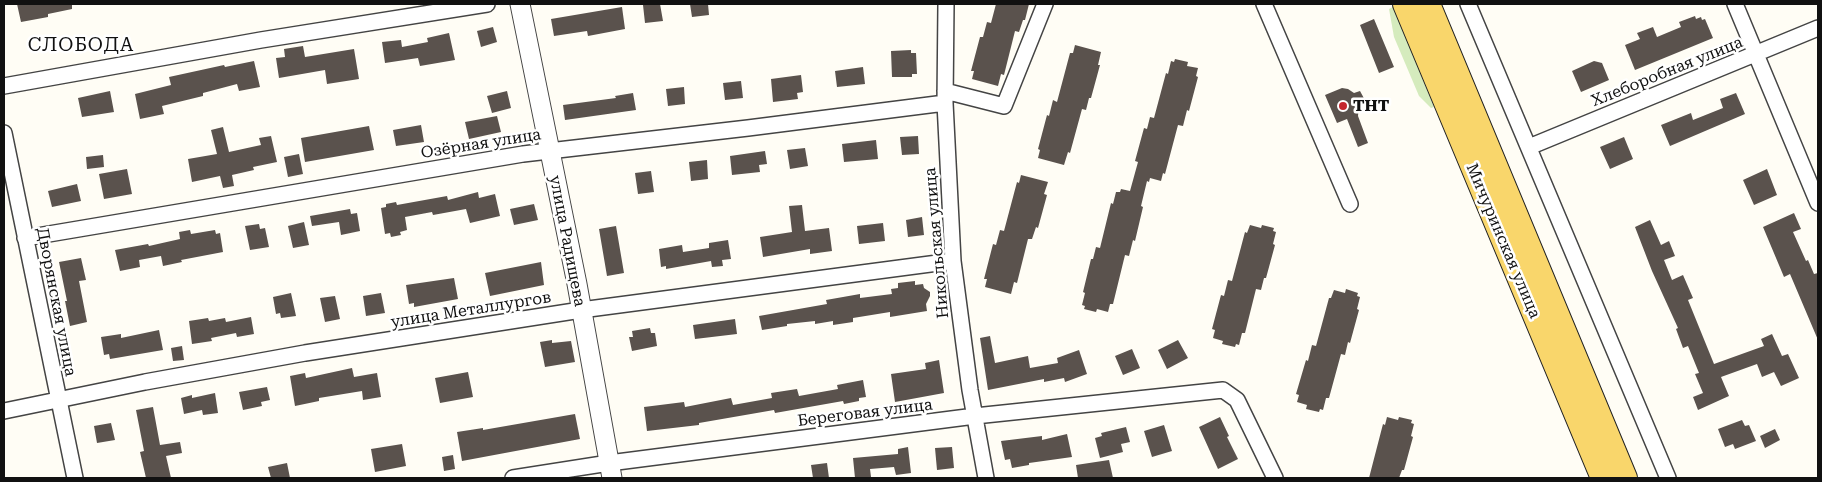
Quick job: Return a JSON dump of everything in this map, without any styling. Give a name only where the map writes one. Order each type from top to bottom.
[{"type":"main road","name":"Мичуринская улица","points":[[1405,4],[1603,478]]},
{"type":"main road","name":"Мичуринская улица","points":[[1428,4],[1625,478]]},
{"type":"street","points":[[4,86],[270,38],[487,4]]},
{"type":"street","name":"улица Радищева","points":[[520,4],[611,471]]},
{"type":"street","name":"Никольская улица","points":[[946,4],[945,97],[953,261],[970,390],[986,478]]},
{"type":"street","points":[[945,97],[1004,106],[1045,4]]},
{"type":"street","points":[[1264,4],[1350,204]]},
{"type":"street","points":[[1468,4],[1668,478]]},
{"type":"street","points":[[1736,4],[1818,203]]},
{"type":"street","name":"Хлеборобная улица","points":[[1528,147],[1818,28]]},
{"type":"street","name":"Озёрная улица","points":[[26,238],[549,150],[748,128],[945,97]]},
{"type":"street","name":"Дворянская улица","points":[[4,133],[74,478]]},
{"type":"street","name":"улица Металлургов","points":[[4,411],[145,382],[295,355],[581,310],[953,261]]},
{"type":"street","name":"Береговая улица","points":[[513,478],[611,471],[975,416],[1223,390],[1237,400],[1274,478]]},
{"type":"green space","points":[[1393,7],[1434,107],[1431,108],[1419,96],[1394,37],[1389,9]]},
{"type":"building","points":[[17,4],[72,4],[72,9],[48,14],[48,17],[21,22]]},
{"type":"building","points":[[660,4],[663,21],[645,23],[643,5]]},
{"type":"building","points":[[690,4],[708,4],[709,15],[692,17]]},
{"type":"building","points":[[996,4],[1029,4],[1025,20],[1023,20],[1019,32],[1015,31],[1004,75],[1001,74],[998,86],[972,79],[974,71],[971,71],[980,37],[983,37],[987,22],[991,23]]},
{"type":"building","points":[[622,7],[625,29],[588,36],[587,31],[554,36],[551,19]]},
{"type":"building","points":[[1695,16],[1696,19],[1701,17],[1702,20],[1705,19],[1713,38],[1635,70],[1625,45],[1640,39],[1637,33],[1653,27],[1657,37],[1681,27],[1679,22]]},
{"type":"building","points":[[1374,19],[1394,67],[1379,73],[1360,25]]},
{"type":"building","points":[[493,27],[497,42],[481,47],[477,31]]},
{"type":"building","points":[[449,33],[455,60],[420,66],[418,58],[385,63],[382,42],[401,40],[402,47],[428,42],[427,38]]},
{"type":"building","points":[[1075,45],[1101,52],[1098,65],[1100,65],[1091,98],[1089,98],[1086,110],[1082,109],[1070,153],[1068,152],[1064,165],[1038,158],[1040,150],[1038,149],[1047,115],[1049,116],[1053,100],[1057,102],[1070,53],[1073,53]]},
{"type":"building","points":[[303,46],[305,57],[354,49],[359,79],[327,84],[325,70],[279,78],[276,58],[285,57],[284,49]]},
{"type":"building","points":[[911,50],[911,53],[916,53],[917,74],[912,74],[912,77],[892,77],[891,51]]},
{"type":"building","points":[[1175,59],[1188,62],[1187,66],[1198,68],[1196,76],[1198,77],[1189,111],[1187,110],[1183,126],[1178,125],[1165,174],[1163,173],[1161,181],[1150,178],[1149,182],[1147,181],[1135,241],[1133,240],[1129,256],[1125,255],[1113,304],[1110,304],[1108,312],[1097,309],[1096,312],[1084,309],[1085,306],[1082,305],[1085,293],[1083,292],[1091,259],[1093,259],[1096,247],[1100,248],[1111,203],[1113,204],[1116,192],[1120,192],[1121,189],[1130,191],[1138,162],[1135,161],[1144,128],[1147,129],[1150,117],[1154,118],[1166,73],[1168,74],[1171,61],[1174,62]]},
{"type":"building","points":[[254,61],[260,87],[239,91],[237,84],[203,93],[203,96],[162,106],[164,114],[140,119],[135,94],[171,85],[169,77],[224,65],[225,67]]},
{"type":"building","points":[[1594,61],[1602,63],[1609,80],[1581,92],[1572,71]]},
{"type":"building","points":[[863,67],[865,84],[837,87],[835,71]]},
{"type":"building","points":[[801,75],[803,92],[797,93],[798,99],[773,102],[771,79]]},
{"type":"building","points":[[741,81],[743,98],[725,100],[723,83]]},
{"type":"building","points":[[684,87],[685,104],[668,106],[666,89]]},
{"type":"building","points":[[1342,88],[1354,93],[1360,91],[1366,102],[1359,105],[1358,116],[1368,143],[1358,147],[1347,119],[1337,123],[1325,95]]},
{"type":"building","points":[[110,91],[114,112],[82,117],[78,98]]},
{"type":"building","points":[[507,91],[511,108],[492,113],[487,96]]},
{"type":"building","points":[[633,93],[636,110],[565,120],[563,105],[616,98],[615,96]]},
{"type":"building","points":[[1736,93],[1745,114],[1670,146],[1661,125],[1691,113],[1693,120],[1723,108],[1720,99]]},
{"type":"building","points":[[497,116],[501,132],[469,139],[465,122]]},
{"type":"building","points":[[421,125],[424,142],[396,146],[393,130]]},
{"type":"building","points":[[369,126],[374,150],[305,162],[301,138]]},
{"type":"building","points":[[223,127],[229,152],[261,145],[259,138],[271,136],[277,162],[253,167],[254,170],[232,175],[234,186],[223,188],[220,176],[192,182],[188,159],[217,154],[211,130]]},
{"type":"building","points":[[918,136],[919,154],[902,155],[900,137]]},
{"type":"building","points":[[1624,137],[1633,159],[1610,169],[1600,147]]},
{"type":"building","points":[[876,140],[878,159],[844,162],[842,144]]},
{"type":"building","points":[[805,148],[808,166],[790,169],[787,150]]},
{"type":"building","points":[[765,151],[767,164],[759,165],[760,172],[732,175],[730,156]]},
{"type":"building","points":[[299,154],[303,174],[288,177],[284,157]]},
{"type":"building","points":[[103,155],[104,167],[87,169],[86,157]]},
{"type":"building","points":[[707,160],[708,179],[691,181],[689,162]]},
{"type":"building","points":[[127,169],[132,194],[104,199],[99,174]]},
{"type":"building","points":[[1767,169],[1777,195],[1754,205],[1743,180]]},
{"type":"building","points":[[651,171],[654,192],[638,194],[635,173]]},
{"type":"building","points":[[1021,175],[1048,182],[1044,194],[1047,195],[1038,228],[1036,227],[1032,239],[1028,239],[1017,283],[1014,282],[1011,294],[985,287],[987,279],[984,279],[993,244],[996,245],[1000,230],[1004,231],[1017,182],[1019,183]]},
{"type":"building","points":[[77,184],[81,201],[52,207],[48,191]]},
{"type":"building","points":[[478,192],[479,198],[495,194],[500,216],[470,223],[466,209],[433,215],[432,212],[405,217],[407,230],[400,232],[401,235],[391,237],[390,233],[385,234],[381,208],[386,207],[386,204],[396,202],[397,205],[447,196],[448,200]]},
{"type":"building","points":[[534,204],[538,220],[514,225],[510,209]]},
{"type":"building","points":[[802,205],[805,231],[829,228],[832,251],[810,254],[810,249],[763,257],[760,237],[792,232],[789,206]]},
{"type":"building","points":[[350,209],[351,214],[357,213],[360,231],[341,235],[339,222],[312,226],[310,216]]},
{"type":"building","points":[[1794,213],[1801,229],[1793,232],[1806,261],[1808,260],[1814,274],[1818,273],[1818,340],[1790,274],[1784,277],[1763,227]]},
{"type":"building","points":[[922,217],[924,235],[908,237],[906,220]]},
{"type":"building","points":[[1650,220],[1661,245],[1669,241],[1675,256],[1664,260],[1672,280],[1683,275],[1693,298],[1688,300],[1714,364],[1764,346],[1761,339],[1772,334],[1782,356],[1788,354],[1799,378],[1781,386],[1774,372],[1762,377],[1757,364],[1721,377],[1729,396],[1698,410],[1693,397],[1703,393],[1695,374],[1699,373],[1688,346],[1683,348],[1676,329],[1678,328],[1652,271],[1635,227]]},
{"type":"building","points":[[304,222],[309,245],[293,248],[288,226]]},
{"type":"building","points":[[883,223],[885,241],[859,244],[857,226]]},
{"type":"building","points":[[259,224],[260,229],[265,228],[269,247],[250,250],[245,226]]},
{"type":"building","points":[[1250,225],[1261,228],[1262,225],[1274,228],[1273,231],[1276,232],[1273,244],[1275,245],[1261,290],[1256,289],[1245,333],[1242,333],[1239,345],[1236,344],[1235,347],[1222,344],[1223,341],[1213,338],[1215,330],[1212,329],[1221,295],[1224,296],[1228,280],[1232,281],[1245,232],[1247,233]]},
{"type":"building","points":[[616,226],[624,273],[607,276],[599,229]]},
{"type":"building","points":[[190,230],[191,234],[215,230],[216,234],[220,233],[223,252],[181,260],[182,262],[163,266],[161,256],[139,260],[140,267],[120,271],[115,250],[148,244],[149,246],[180,239],[179,232]]},
{"type":"building","points":[[728,240],[731,259],[722,260],[723,266],[712,267],[711,261],[666,269],[666,266],[661,267],[659,249],[682,245],[683,252],[709,248],[709,243]]},
{"type":"building","points":[[81,258],[86,280],[79,281],[87,322],[70,326],[59,262]]},
{"type":"building","points":[[541,262],[544,285],[490,296],[485,273]]},
{"type":"building","points":[[454,278],[458,299],[414,307],[414,303],[409,304],[406,285]]},
{"type":"building","points":[[915,281],[915,285],[923,284],[924,288],[930,292],[926,304],[927,311],[890,317],[890,312],[853,318],[853,322],[833,325],[833,321],[815,324],[815,321],[787,324],[787,326],[762,330],[759,316],[827,304],[826,300],[860,294],[860,298],[892,294],[891,289],[898,288],[898,283]]},
{"type":"building","points":[[1346,289],[1358,293],[1357,296],[1360,297],[1357,309],[1359,310],[1350,343],[1348,342],[1345,355],[1341,354],[1329,398],[1326,398],[1323,410],[1320,409],[1319,412],[1306,409],[1307,405],[1297,402],[1299,395],[1296,394],[1306,360],[1308,361],[1312,345],[1316,346],[1329,298],[1331,298],[1334,290],[1345,293]]},
{"type":"building","points":[[291,293],[296,316],[281,318],[280,313],[276,314],[273,297]]},
{"type":"building","points":[[381,293],[385,313],[366,316],[363,296]]},
{"type":"building","points":[[335,296],[340,319],[325,322],[320,298]]},
{"type":"building","points":[[251,317],[254,334],[237,337],[236,333],[211,338],[212,341],[192,344],[189,321],[208,318],[209,321],[225,318],[226,322]]},
{"type":"building","points":[[735,319],[737,334],[695,339],[693,325]]},
{"type":"building","points":[[650,328],[651,333],[655,333],[657,346],[632,351],[629,337],[633,337],[632,331]]},
{"type":"building","points":[[159,330],[163,350],[110,359],[109,354],[104,355],[101,337],[121,334],[121,338]]},
{"type":"building","points":[[990,336],[995,363],[1028,356],[1030,368],[1058,363],[1057,358],[1079,350],[1087,374],[1065,382],[1064,378],[1044,382],[1044,379],[988,390],[980,338]]},
{"type":"building","points":[[552,340],[552,343],[571,341],[575,362],[545,367],[540,342]]},
{"type":"building","points":[[1178,340],[1188,358],[1167,369],[1158,350]]},
{"type":"building","points":[[182,346],[184,360],[173,361],[171,348]]},
{"type":"building","points":[[1132,349],[1140,368],[1123,375],[1115,356]]},
{"type":"building","points":[[939,360],[944,393],[895,402],[891,374],[926,369],[925,363]]},
{"type":"building","points":[[352,368],[354,377],[377,373],[381,397],[363,400],[362,391],[319,398],[319,401],[295,406],[290,376],[305,373],[306,378]]},
{"type":"building","points":[[468,372],[473,397],[440,403],[435,378]]},
{"type":"building","points":[[863,380],[866,397],[859,398],[859,401],[844,404],[843,401],[775,413],[774,410],[699,423],[699,425],[647,431],[644,407],[684,402],[685,407],[731,398],[733,405],[772,398],[771,393],[797,389],[799,396],[838,389],[837,385]]},
{"type":"building","points":[[267,387],[270,400],[261,402],[262,406],[243,410],[239,392]]},
{"type":"building","points":[[215,393],[218,413],[203,415],[202,410],[184,414],[181,398],[192,395],[192,398]]},
{"type":"building","points":[[153,407],[160,445],[180,442],[182,453],[166,456],[171,478],[146,478],[140,452],[144,451],[136,410]]},
{"type":"building","points":[[575,414],[580,439],[462,461],[457,432],[483,428],[483,430]]},
{"type":"building","points":[[1220,417],[1238,459],[1218,469],[1199,427]]},
{"type":"building","points":[[1387,417],[1398,420],[1399,417],[1412,420],[1411,423],[1414,424],[1411,436],[1413,437],[1404,470],[1402,470],[1399,478],[1369,478],[1383,424],[1385,425]]},
{"type":"building","points":[[1742,420],[1745,426],[1749,425],[1756,441],[1735,449],[1733,444],[1725,447],[1718,429]]},
{"type":"building","points":[[111,423],[115,440],[97,443],[94,426]]},
{"type":"building","points":[[1164,425],[1172,451],[1152,457],[1144,431]]},
{"type":"building","points":[[1126,427],[1130,442],[1121,444],[1123,452],[1100,458],[1095,438],[1102,436],[1101,433]]},
{"type":"building","points":[[1775,429],[1780,440],[1765,448],[1760,436]]},
{"type":"building","points":[[1067,434],[1072,457],[1029,463],[1029,465],[1012,468],[1010,459],[1005,460],[1001,441],[1042,436],[1042,440]]},
{"type":"building","points":[[402,444],[406,466],[375,472],[371,449]]},
{"type":"building","points":[[908,447],[911,473],[896,475],[894,467],[870,469],[871,477],[855,478],[853,458],[898,454],[898,449]]},
{"type":"building","points":[[952,447],[954,468],[937,470],[935,448]]},
{"type":"building","points":[[453,455],[455,469],[444,471],[442,457]]},
{"type":"building","points":[[1109,460],[1113,478],[1078,478],[1076,465]]},
{"type":"building","points":[[287,463],[290,478],[271,478],[268,467]]},
{"type":"building","points":[[827,463],[829,478],[813,478],[811,465]]},
{"type":"place","name":"ТНТ","points":[[1343,106]]},
{"type":"district","name":"СЛОБОДА","points":[[81,45]]}]
